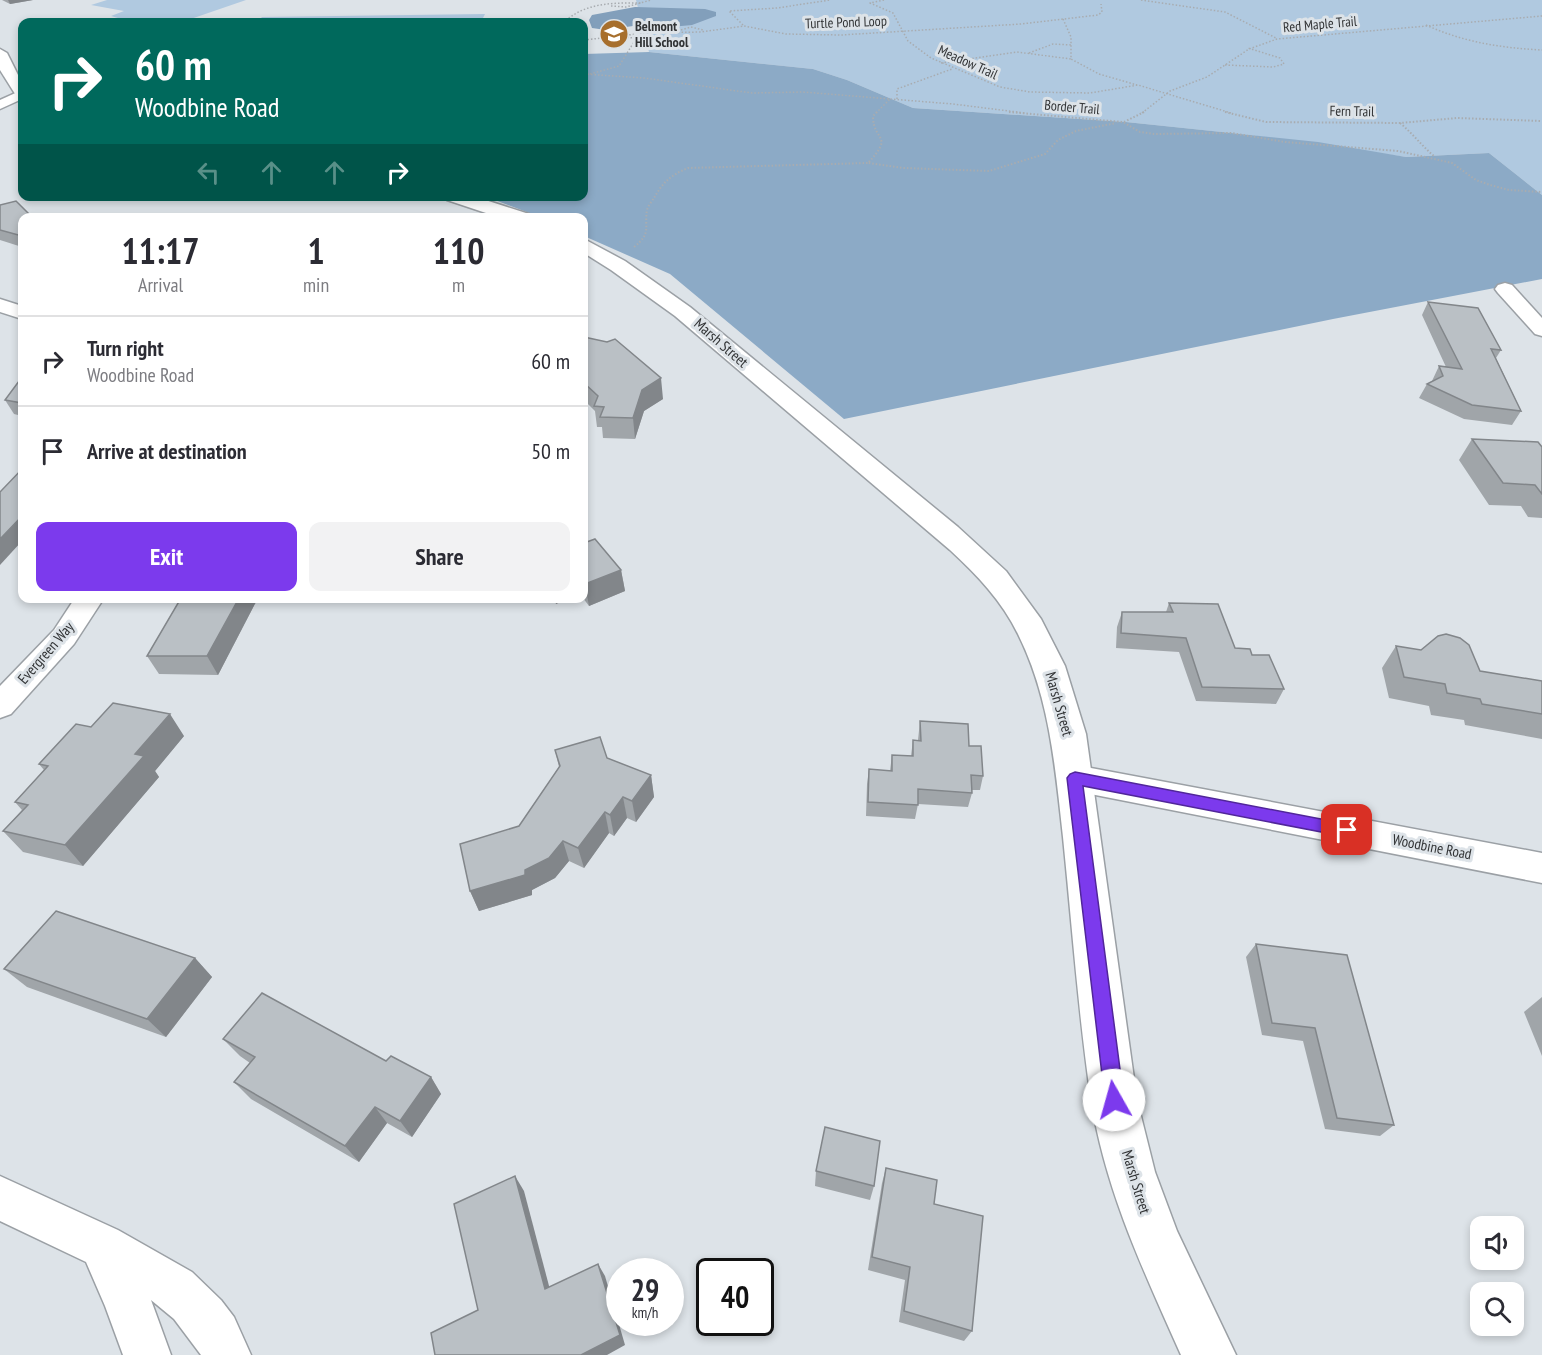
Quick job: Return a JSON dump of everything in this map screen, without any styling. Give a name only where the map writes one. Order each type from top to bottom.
[{"type":"street","points":[[0,53],[18,88]]},
{"type":"street","points":[[0,105],[18,96]]},
{"type":"street","points":[[0,118],[18,111]]},
{"type":"street","points":[[469,201],[506,213]]},
{"type":"street","name":"Marsh Street","points":[[588,247],[629,272],[686,313],[784,398],[950,535],[994,576],[1016,604],[1048,666],[1061,699],[1075,778],[1114,1100],[1131,1172],[1156,1242],[1209,1355]]},
{"type":"street","points":[[1505,289],[1542,330]]},
{"type":"street","points":[[0,305],[18,312]]},
{"type":"street","name":"Evergreen Way","points":[[0,706],[64,637],[87,603]]},
{"type":"street","name":"Woodbine Road","points":[[1075,778],[1542,868]]},
{"type":"street","points":[[0,1198],[102,1246],[156,1274],[181,1291],[220,1338],[227,1355]]},
{"type":"street","points":[[102,1246],[127,1300],[147,1355]]},
{"type":"path","points":[[569,18],[573,14],[603,5],[651,0]]},
{"type":"path","name":"Turtle Pond Loop","points":[[744,26],[729,11],[777,8],[830,0]]},
{"type":"path","name":"Meadow Trail","points":[[884,0],[870,3],[893,13],[908,41],[952,69],[1000,87],[1046,94],[1107,92],[1138,85],[1166,93]]},
{"type":"path","points":[[1141,0],[1225,12],[1277,39]]},
{"type":"path","name":"Turtle Pond Loop","points":[[588,39],[744,26],[786,34],[824,36],[1098,15],[1102,12],[1101,4]]},
{"type":"path","name":"Red Maple Trail","points":[[1124,122],[1135,119],[1166,93],[1212,74],[1247,48],[1277,39],[1541,16]]},
{"type":"path","points":[[1063,19],[1071,37],[1071,59]]},
{"type":"path","points":[[685,23],[707,31]]},
{"type":"path","points":[[1425,25],[1472,42],[1502,48],[1542,50]]},
{"type":"path","points":[[674,32],[691,27]]},
{"type":"path","points":[[614,36],[634,38],[645,33]]},
{"type":"path","points":[[589,75],[621,64],[634,38]]},
{"type":"path","points":[[1029,53],[1053,44],[1072,45]]},
{"type":"path","points":[[1224,65],[1273,67],[1284,64],[1280,58],[1247,48]]},
{"type":"path","points":[[941,63],[1009,53],[1029,53],[1071,59],[1099,74],[1138,85]]},
{"type":"path","points":[[897,99],[896,92],[900,86],[952,69]]},
{"type":"path","name":"Border Trail","points":[[589,75],[644,78],[752,93],[803,92],[897,99],[1124,122],[1140,132],[1231,133],[1285,142],[1398,151],[1436,158],[1457,166],[1476,180],[1490,185],[1509,190],[1542,192]]},
{"type":"path","name":"Fern Trail","points":[[1166,93],[1209,108],[1260,121],[1400,123],[1457,118],[1542,121]]},
{"type":"path","points":[[868,163],[881,149],[882,138],[873,122],[873,116],[890,99]]},
{"type":"path","points":[[633,247],[643,240],[647,209],[664,181],[673,174],[688,168],[868,163],[904,168],[989,171],[1045,154],[1050,145],[1070,134],[1124,122]]},
{"type":"path","points":[[1400,123],[1414,134],[1419,144],[1436,158]]},
{"type":"shaded area","points":[[107,0],[246,0],[194,18],[118,18],[111,16],[124,11],[91,5]]},
{"type":"shaded area","points":[[636,0],[1542,0],[1542,195],[1489,153],[1406,157],[1250,135],[1126,122],[913,108],[847,80],[813,69],[649,52]]},
{"type":"shaded area","points":[[635,7],[705,9],[716,12],[716,16],[692,25],[660,28],[633,26],[606,30],[592,28],[589,20],[592,15]]},
{"type":"shaded area","points":[[485,14],[483,18],[262,17]]},
{"type":"shaded area","points":[[649,52],[813,69],[847,80],[913,108],[1126,122],[1318,142],[1406,157],[1489,153],[1542,195],[1542,279],[1333,319],[844,419],[670,274],[588,238],[588,213],[529,213],[498,201],[588,201],[588,54]]},
{"type":"building","points":[[16,201],[28,213],[18,213],[18,235],[0,230],[0,205]]},
{"type":"building","points":[[1428,302],[1478,308],[1501,350],[1491,349],[1521,411],[1472,405],[1427,384],[1443,376],[1439,366],[1462,369]]},
{"type":"building","points":[[588,338],[607,342],[615,339],[661,378],[642,390],[633,418],[600,417],[604,407],[594,406],[598,396],[588,387]]},
{"type":"building","points":[[18,382],[18,402],[5,400]]},
{"type":"building","points":[[1472,439],[1538,442],[1542,447],[1542,494],[1535,485],[1503,483]]},
{"type":"building","points":[[18,473],[18,520],[0,539],[0,492]]},
{"type":"building","points":[[595,539],[621,570],[588,583],[588,542]]},
{"type":"building","points":[[178,603],[236,603],[207,656],[147,656]]},
{"type":"building","points":[[1169,603],[1218,604],[1235,648],[1250,649],[1252,655],[1269,655],[1284,689],[1202,687],[1186,638],[1121,633],[1122,612],[1173,612]]},
{"type":"building","points":[[1446,634],[1460,638],[1469,645],[1480,671],[1542,681],[1542,714],[1482,704],[1480,699],[1447,693],[1445,684],[1404,677],[1396,646],[1421,650],[1438,636]]},
{"type":"building","points":[[113,703],[170,714],[135,754],[144,756],[65,845],[3,831],[28,805],[15,802],[48,766],[39,764],[76,724],[91,727]]},
{"type":"building","points":[[920,721],[968,724],[969,746],[981,746],[983,776],[971,775],[972,793],[918,789],[918,805],[868,802],[869,769],[892,771],[892,755],[913,756],[913,740],[921,741]]},
{"type":"building","points":[[600,737],[607,758],[651,775],[632,801],[623,797],[610,815],[605,812],[578,848],[563,841],[549,858],[525,870],[525,875],[470,891],[460,844],[519,826],[560,766],[555,750]]},
{"type":"building","points":[[56,911],[195,958],[147,1019],[4,969]]},
{"type":"building","points":[[1256,944],[1347,955],[1394,1125],[1337,1118],[1315,1028],[1272,1023]]},
{"type":"building","points":[[262,993],[386,1061],[391,1056],[431,1077],[400,1121],[375,1107],[345,1146],[234,1082],[255,1057],[223,1039]]},
{"type":"building","points":[[825,1127],[880,1141],[874,1186],[816,1171]]},
{"type":"building","points":[[886,1168],[937,1180],[934,1204],[983,1216],[972,1331],[904,1311],[910,1267],[872,1257]]},
{"type":"building","points":[[515,1176],[545,1289],[598,1264],[606,1290],[606,1336],[618,1336],[581,1355],[435,1355],[431,1333],[478,1310],[454,1204]]},
{"type":"place","name":"Belmont Hill School","points":[[614,34]]},
{"type":"route","points":[[1114,1100],[1075,778],[1347,830]]}]
